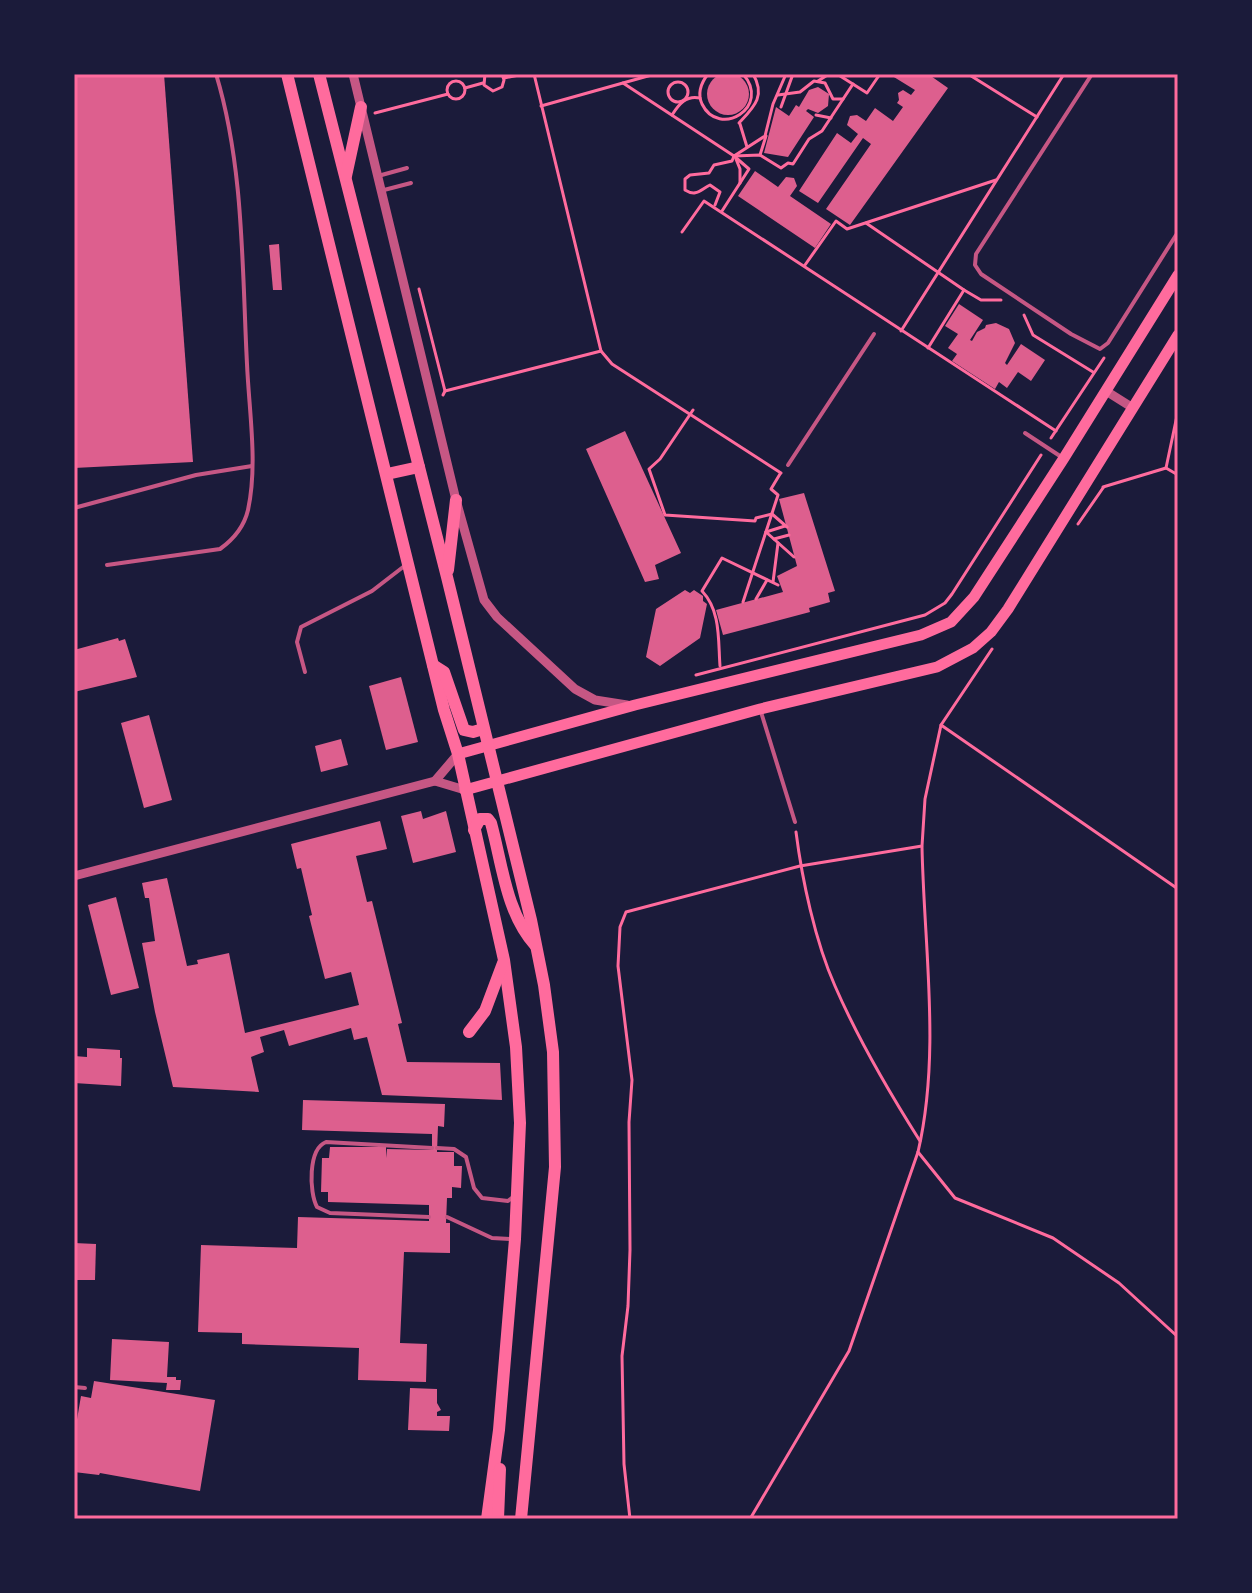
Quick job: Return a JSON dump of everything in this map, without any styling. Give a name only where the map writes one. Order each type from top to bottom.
[{"type":"main road","points":[[287,74],[433,665],[458,754],[504,960],[516,1047],[520,1123],[518,1193],[499,1430],[487,1519]]},
{"type":"main road","points":[[319,74],[537,947],[553,1052],[555,1167],[521,1519]]},
{"type":"main road","points":[[346,179],[366,108]]},
{"type":"main road","points":[[458,754],[635,705],[937,630],[964,611],[1178,275]]},
{"type":"main road","points":[[465,790],[760,709],[937,667],[973,648],[991,632],[1008,609],[1178,335]]},
{"type":"main road","points":[[387,474],[419,467]]},
{"type":"main road","points":[[447,577],[456,500]]},
{"type":"main road","points":[[433,665],[444,672],[464,730],[473,732],[483,729]]},
{"type":"main road","points":[[474,830],[483,818],[491,823],[514,911],[520,925],[537,947]]},
{"type":"main road","points":[[469,1032],[485,1011],[504,960]]},
{"type":"main road","points":[[498,1519],[501,1477],[499,1430]]},
{"type":"street","points":[[353,74],[366,108],[378,176],[456,500],[484,600],[497,617],[585,696],[610,704],[635,705]]},
{"type":"street","points":[[1106,391],[1133,408]]},
{"type":"street","points":[[435,781],[458,754]]},
{"type":"street","points":[[74,876],[435,781],[465,790]]},
{"type":"lane","points":[[107,565],[220,549],[232,540],[247,514],[252,466],[240,226],[228,114],[216,74]]},
{"type":"lane","points":[[1092,74],[976,254],[975,265],[981,274],[1100,349],[1108,343],[1178,232]]},
{"type":"lane","points":[[378,176],[407,168]]},
{"type":"lane","points":[[382,190],[411,183]]},
{"type":"lane","points":[[788,465],[874,334]]},
{"type":"lane","points":[[1025,433],[1064,458]]},
{"type":"lane","points":[[74,508],[196,475],[252,466]]},
{"type":"lane","points":[[305,672],[297,642],[301,627],[372,591],[409,562]]},
{"type":"lane","points":[[760,709],[795,822]]},
{"type":"lane","points":[[429,1217],[330,1213],[317,1207],[312,1190],[314,1151],[319,1145],[337,1142],[454,1149],[466,1157],[474,1188],[482,1198],[508,1201],[518,1193]]},
{"type":"lane","points":[[447,1217],[492,1238],[515,1239]]},
{"type":"lane","points":[[74,1387],[85,1388]]},
{"type":"path","points":[[483,83],[485,74]]},
{"type":"path","points":[[483,83],[489,90],[496,90],[502,87],[502,76],[524,74]]},
{"type":"path","points":[[534,74],[601,351],[612,364],[782,472],[771,489],[778,495],[743,602]]},
{"type":"path","points":[[541,106],[655,74]]},
{"type":"path","points":[[708,74],[702,81],[700,98],[703,106],[714,117],[730,119],[738,117],[752,98],[750,82],[743,74]]},
{"type":"path","points":[[739,123],[759,99],[758,81],[753,74]]},
{"type":"path","points":[[760,155],[786,74]]},
{"type":"path","points":[[781,107],[793,74]]},
{"type":"path","points":[[777,95],[800,92],[809,82],[818,81],[829,74]]},
{"type":"path","points":[[837,74],[867,93],[880,74]]},
{"type":"path","points":[[845,74],[848,81]]},
{"type":"path","points":[[968,74],[1037,117]]},
{"type":"path","points":[[901,332],[1064,74]]},
{"type":"path","points":[[818,81],[828,86],[833,99],[843,99]]},
{"type":"path","points":[[453,82],[459,82],[465,88],[461,98],[452,98],[448,94],[448,85],[453,82]]},
{"type":"path","points":[[465,88],[483,83]]},
{"type":"path","points":[[623,83],[749,169],[722,211]]},
{"type":"path","points":[[671,115],[682,101],[688,94],[687,87],[682,83],[670,86],[669,95],[676,101],[682,101],[693,96],[700,98]]},
{"type":"path","points":[[734,156],[760,155],[781,168],[788,163],[793,164],[809,139],[822,131],[853,84]]},
{"type":"path","points":[[366,108],[375,113],[448,94]]},
{"type":"path","points":[[816,115],[831,118]]},
{"type":"path","points":[[738,117],[747,147]]},
{"type":"path","points":[[714,206],[720,192],[716,187],[710,185],[700,192],[689,193],[685,190],[685,179],[690,175],[704,176],[722,161],[729,163],[734,156],[761,140],[767,132]]},
{"type":"path","points":[[734,156],[740,169],[740,184]]},
{"type":"path","points":[[804,266],[836,221],[847,229],[996,180]]},
{"type":"path","points":[[682,232],[704,201],[714,206],[901,332],[1056,431]]},
{"type":"path","points":[[866,223],[981,300],[1007,303]]},
{"type":"path","points":[[419,289],[445,391],[441,401]]},
{"type":"path","points":[[928,348],[964,290]]},
{"type":"path","points":[[1022,312],[1033,335],[1094,373]]},
{"type":"path","points":[[690,677],[935,610],[952,594],[1110,348]]},
{"type":"path","points":[[445,391],[601,351]]},
{"type":"path","points":[[1166,468],[1178,411]]},
{"type":"path","points":[[692,412],[660,459],[649,469],[665,515],[755,521],[772,514]]},
{"type":"path","points":[[1076,527],[1103,488],[1166,468],[1178,475]]},
{"type":"path","points":[[1092,473],[1103,488]]},
{"type":"path","points":[[766,532],[786,526],[772,514]]},
{"type":"path","points":[[766,532],[794,557]]},
{"type":"path","points":[[776,541],[789,535]]},
{"type":"path","points":[[720,668],[718,625],[712,602],[702,591],[722,558],[775,584],[776,541]]},
{"type":"path","points":[[756,599],[767,580]]},
{"type":"path","points":[[750,1519],[849,1351],[918,1152],[926,1120],[930,1002],[922,846],[925,799],[941,725],[995,646]]},
{"type":"path","points":[[941,725],[1178,889]]},
{"type":"path","points":[[795,822],[800,866],[834,984],[898,1106],[920,1141]]},
{"type":"path","points":[[630,1519],[624,1464],[622,1356],[628,1306],[632,1080],[618,966],[620,927],[626,912],[800,866],[922,846]]},
{"type":"path","points":[[918,1152],[955,1198],[1053,1238],[1119,1283],[1178,1337]]},
{"type":"building","points":[[728,73],[743,79],[749,94],[743,109],[728,115],[713,109],[707,94],[713,79]]},
{"type":"building","points":[[74,74],[164,74],[193,462],[74,468]]},
{"type":"building","points":[[889,74],[928,74],[948,88],[850,225],[826,209],[871,144],[863,138],[818,203],[799,191],[837,133],[851,143],[858,134],[847,125],[850,116],[857,115],[866,121],[875,108],[893,121],[903,107],[897,103],[898,93],[903,90],[911,95],[915,90]]},
{"type":"building","points":[[818,87],[829,94],[828,106],[818,113],[806,111],[814,117],[788,157],[764,153],[776,107],[789,116],[796,105],[799,107],[809,90]]},
{"type":"building","points":[[755,171],[778,187],[786,177],[794,178],[797,186],[790,196],[831,224],[815,248],[738,196]]},
{"type":"building","points":[[279,244],[282,290],[273,290],[269,245]]},
{"type":"building","points":[[959,304],[983,320],[972,341],[986,325],[996,323],[1009,329],[1015,343],[1005,363],[1007,365],[1021,344],[1045,360],[1031,381],[1018,372],[1007,388],[999,382],[995,389],[952,361],[957,354],[948,348],[958,334],[945,326]]},
{"type":"building","points":[[625,431],[681,553],[655,565],[659,579],[645,582],[586,449]]},
{"type":"building","points":[[804,493],[835,591],[828,593],[830,602],[809,608],[810,612],[723,635],[716,610],[783,592],[777,576],[797,566],[779,499]]},
{"type":"building","points":[[685,590],[690,593],[694,590],[703,596],[707,604],[700,638],[660,666],[646,657],[656,609]]},
{"type":"building","points":[[118,638],[119,641],[125,639],[137,677],[74,692],[74,650]]},
{"type":"building","points":[[401,677],[418,742],[386,750],[369,686]]},
{"type":"building","points":[[149,715],[172,800],[144,808],[121,723]]},
{"type":"building","points":[[341,739],[348,765],[321,772],[315,746]]},
{"type":"building","points":[[421,811],[423,819],[446,811],[456,852],[413,863],[401,816]]},
{"type":"building","points":[[380,821],[387,849],[356,856],[367,902],[372,901],[402,1023],[398,1024],[407,1062],[500,1063],[502,1100],[382,1095],[367,1037],[354,1040],[351,1028],[289,1046],[284,1030],[260,1037],[264,1052],[251,1057],[259,1092],[173,1087],[142,943],[155,941],[149,898],[145,898],[142,883],[167,878],[187,966],[198,964],[197,960],[229,953],[245,1033],[359,1005],[351,972],[325,979],[301,868],[297,869],[291,844]]},
{"type":"building","points":[[116,897],[139,988],[111,995],[88,905]]},
{"type":"building","points":[[87,1048],[120,1050],[121,1086],[74,1083],[74,1056],[87,1057]]},
{"type":"building","points":[[303,1100],[445,1104],[444,1127],[438,1126],[437,1152],[454,1152],[454,1166],[462,1166],[461,1188],[452,1187],[452,1198],[447,1198],[450,1253],[404,1252],[400,1343],[427,1344],[426,1382],[358,1380],[359,1348],[242,1344],[242,1333],[198,1332],[201,1245],[297,1248],[298,1217],[429,1221],[429,1205],[328,1202],[328,1192],[321,1192],[322,1158],[329,1158],[330,1147],[386,1147],[386,1158],[387,1149],[432,1150],[432,1134],[302,1130]]},
{"type":"building","points":[[74,1243],[96,1244],[95,1280],[74,1280]]},
{"type":"building","points":[[112,1339],[169,1342],[167,1377],[181,1380],[180,1390],[166,1390],[167,1383],[110,1380]]},
{"type":"building","points":[[94,1381],[215,1400],[200,1491],[100,1473],[74,1472],[74,1437],[81,1396],[91,1398]]},
{"type":"building","points":[[410,1388],[437,1389],[437,1403],[441,1410],[437,1416],[450,1416],[449,1431],[408,1430]]}]
